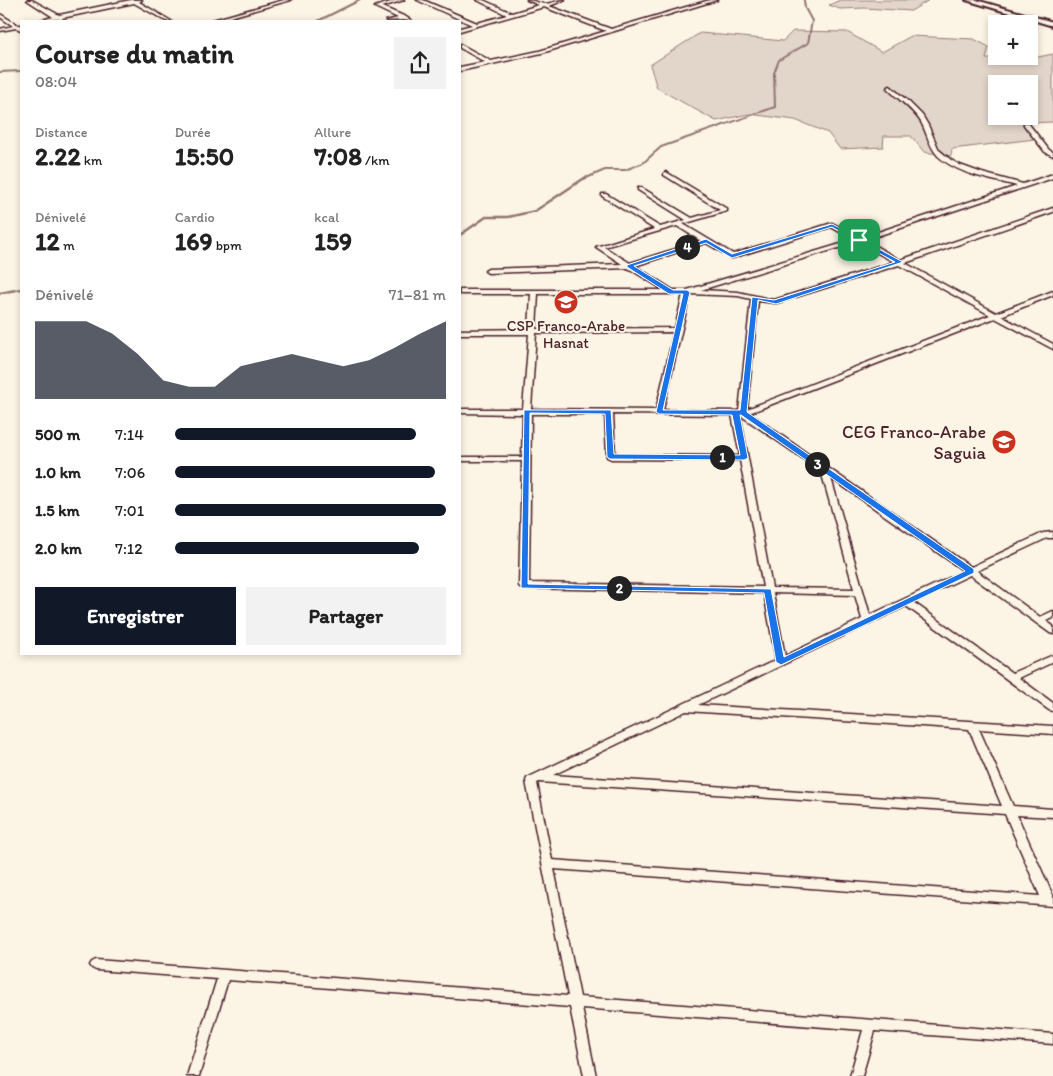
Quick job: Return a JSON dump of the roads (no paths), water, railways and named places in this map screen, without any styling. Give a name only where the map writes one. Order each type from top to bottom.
[{"type":"main road","points":[[969,0],[1053,24]]},
{"type":"street","points":[[29,0],[63,20]]},
{"type":"street","points":[[44,20],[136,0],[168,20]]},
{"type":"street","points":[[215,20],[289,0]]},
{"type":"street","points":[[402,0],[377,7],[408,20]]},
{"type":"street","points":[[419,0],[477,25]]},
{"type":"street","points":[[479,0],[511,15]]},
{"type":"street","points":[[529,0],[609,30]]},
{"type":"street","points":[[461,30],[563,0]]},
{"type":"street","points":[[461,69],[540,52],[714,0]]},
{"type":"street","points":[[0,15],[20,27]]},
{"type":"street","points":[[393,20],[404,18]]},
{"type":"street","points":[[0,30],[20,27]]},
{"type":"street","points":[[461,47],[489,62]]},
{"type":"street","points":[[890,88],[920,117],[927,127],[929,138],[940,154],[946,159],[968,170],[1025,186]]},
{"type":"street","points":[[1027,125],[1047,151],[1053,154]]},
{"type":"street","points":[[666,174],[725,210],[599,247],[672,292]]},
{"type":"street","points":[[687,292],[859,240],[1053,176]]},
{"type":"street","points":[[640,189],[691,220]]},
{"type":"street","points":[[604,196],[659,229]]},
{"type":"street","points":[[461,292],[687,292],[738,294],[774,302],[1053,210]]},
{"type":"street","points":[[678,224],[732,256],[832,225],[1053,347]]},
{"type":"street","points":[[488,271],[630,266],[706,241]]},
{"type":"street","points":[[535,292],[526,411],[524,586],[859,592]]},
{"type":"street","points":[[659,412],[687,292]]},
{"type":"street","points":[[461,411],[739,413],[1053,293]]},
{"type":"street","points":[[755,298],[739,413],[744,458],[781,662]]},
{"type":"street","points":[[461,332],[678,330]]},
{"type":"street","points":[[608,412],[610,457],[744,458]]},
{"type":"street","points":[[739,413],[971,571],[1053,631]]},
{"type":"street","points":[[461,460],[526,459]]},
{"type":"street","points":[[825,470],[867,621]]},
{"type":"street","points":[[590,1076],[531,781],[1046,535],[1053,535]]},
{"type":"street","points":[[907,602],[1053,708]]},
{"type":"street","points":[[1039,621],[1053,614]]},
{"type":"street","points":[[1011,678],[1053,658]]},
{"type":"street","points":[[684,708],[1053,730]]},
{"type":"street","points":[[547,864],[1051,901],[973,726]]},
{"type":"street","points":[[538,778],[1053,813]]},
{"type":"street","points":[[96,965],[1053,1039]]},
{"type":"street","points":[[194,1076],[224,975]]},
{"type":"street","points":[[856,1076],[870,1025]]},
{"type":"waterway","points":[[320,20],[360,0]]},
{"type":"waterway","points":[[584,179],[605,170],[625,170],[643,163],[661,147],[775,107],[774,73],[779,60],[808,43],[812,21],[805,8],[804,0]]},
{"type":"waterway","points":[[0,72],[20,71]]},
{"type":"waterway","points":[[461,234],[486,217],[508,217],[535,211],[586,177]]},
{"type":"waterway","points":[[0,293],[20,289]]},
{"type":"place","name":"CSP Franco-Arabe Hasnat","points":[[566,302]]},
{"type":"place","name":"CEG Franco-Arabe Saguia","points":[[1004,442]]}]
